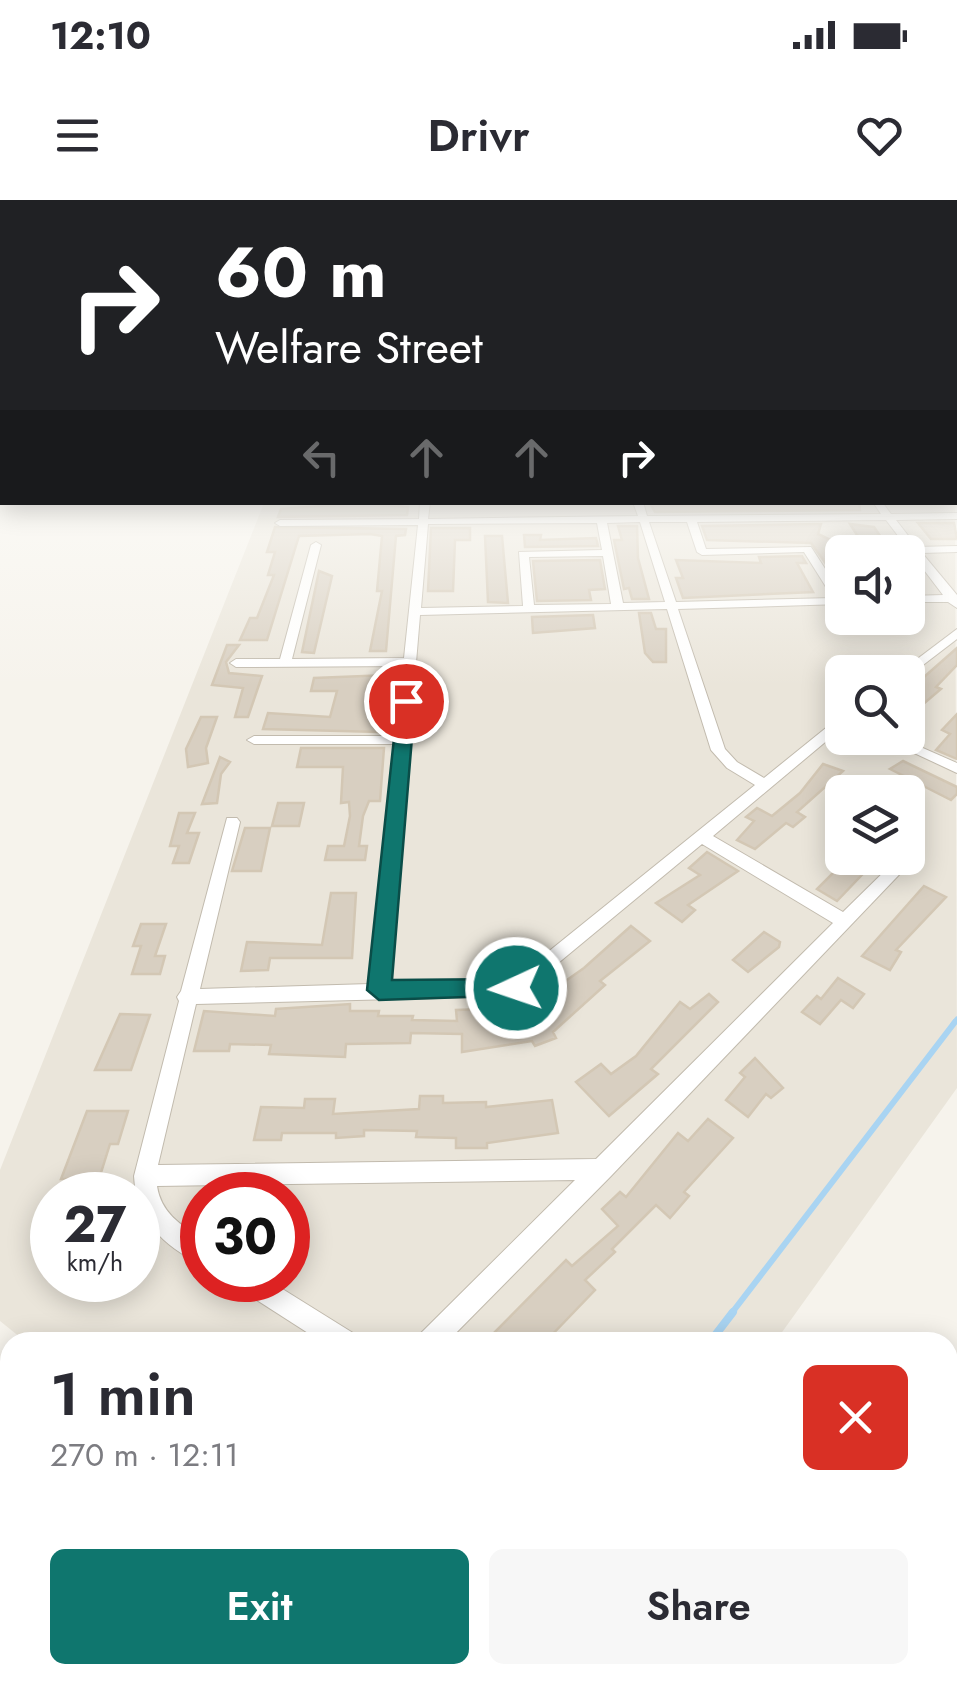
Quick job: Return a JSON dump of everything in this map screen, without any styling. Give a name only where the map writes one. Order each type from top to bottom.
[{"type":"street","points":[[285,662],[315,548]]},
{"type":"street","points":[[379,990],[421,548]]},
{"type":"street","points":[[606,548],[618,608]]},
{"type":"street","points":[[654,548],[718,750],[732,765],[763,784]]},
{"type":"street","points":[[701,548],[702,552],[807,549],[825,576]]},
{"type":"street","points":[[925,550],[957,550]]},
{"type":"street","points":[[530,610],[522,554],[607,553]]},
{"type":"street","points":[[925,561],[956,601]]},
{"type":"street","points":[[925,600],[956,601]]},
{"type":"street","points":[[415,612],[825,602]]},
{"type":"street","points":[[925,657],[957,633]]},
{"type":"street","points":[[236,662],[410,662]]},
{"type":"street","points":[[186,997],[516,988],[825,735]]},
{"type":"street","points":[[254,740],[402,740]]},
{"type":"street","points":[[925,754],[957,768]]},
{"type":"street","points":[[146,1172],[232,822]]},
{"type":"street","points":[[702,837],[844,921]]},
{"type":"street","points":[[440,1332],[890,875]]},
{"type":"street","points":[[160,1176],[602,1169]]},
{"type":"street","points":[[160,1222],[180,1238]]},
{"type":"street","points":[[281,1302],[328,1332]]},
{"type":"shaded area","points":[[246,548],[825,548],[825,635],[925,635],[925,548],[955,548],[957,1088],[782,1332],[14,1332],[0,1321],[0,1170]]},
{"type":"building","points":[[268,548],[295,548],[267,640],[240,640],[250,618],[257,618],[274,575],[268,575],[275,552],[267,552]]},
{"type":"building","points":[[381,548],[395,548],[386,651],[370,651],[382,591],[377,591]]},
{"type":"building","points":[[430,548],[455,548],[453,591],[428,591]]},
{"type":"building","points":[[486,548],[503,548],[508,603],[488,602]]},
{"type":"building","points":[[616,548],[638,548],[649,599],[632,599],[629,588],[624,589]]},
{"type":"building","points":[[815,548],[825,548],[825,562]]},
{"type":"building","points":[[802,556],[806,563],[797,563],[813,592],[683,598],[676,578],[683,578],[676,560],[761,563],[759,557]]},
{"type":"building","points":[[600,560],[605,589],[589,590],[591,600],[537,601],[533,561]]},
{"type":"building","points":[[319,571],[332,576],[314,653],[302,652]]},
{"type":"building","points":[[639,613],[651,613],[656,629],[666,629],[666,662],[653,662],[645,653]]},
{"type":"building","points":[[593,615],[595,628],[533,633],[532,617]]},
{"type":"building","points":[[227,645],[239,645],[226,662],[229,673],[262,676],[248,717],[235,717],[243,688],[212,685]]},
{"type":"building","points":[[957,648],[957,665],[936,687],[941,689],[925,703],[925,676]]},
{"type":"building","points":[[388,675],[379,732],[263,729],[268,713],[330,717],[337,691],[311,691],[314,678]]},
{"type":"building","points":[[957,714],[957,759],[936,750],[950,734],[942,730]]},
{"type":"building","points":[[201,717],[217,717],[206,748],[208,763],[188,767],[186,749]]},
{"type":"building","points":[[301,748],[384,748],[380,801],[369,801],[363,816],[359,846],[367,846],[365,860],[325,860],[328,846],[344,846],[350,816],[349,802],[341,803],[343,767],[297,767]]},
{"type":"building","points":[[220,757],[230,762],[221,774],[217,803],[202,804]]},
{"type":"building","points":[[903,761],[957,787],[957,794],[951,800],[925,787],[925,775],[902,775],[890,769]]},
{"type":"building","points":[[823,764],[843,771],[825,775],[825,787],[797,812],[805,817],[793,827],[786,823],[755,849],[737,840],[754,821],[746,817],[757,808],[772,816],[800,793]]},
{"type":"building","points":[[278,803],[304,803],[299,826],[272,826]]},
{"type":"building","points":[[179,813],[195,813],[187,833],[199,833],[189,863],[173,863],[179,846],[170,846]]},
{"type":"building","points":[[245,828],[270,828],[261,871],[232,871]]},
{"type":"building","points":[[707,852],[738,871],[688,905],[695,910],[682,922],[656,903],[700,875],[689,868]]},
{"type":"building","points":[[831,875],[862,875],[837,901],[817,889]]},
{"type":"building","points":[[924,886],[946,897],[896,950],[901,952],[890,970],[862,956]]},
{"type":"building","points":[[331,893],[356,893],[352,958],[270,958],[268,970],[241,971],[247,942],[322,945]]},
{"type":"building","points":[[141,924],[166,924],[155,956],[165,956],[160,974],[132,974],[141,946],[133,946]]},
{"type":"building","points":[[631,926],[650,941],[600,981],[605,985],[553,1032],[556,1038],[535,1046],[532,1041],[462,1052],[462,1034],[411,1033],[410,1043],[346,1044],[345,1057],[269,1054],[271,1045],[230,1044],[229,1051],[194,1051],[204,1011],[275,1016],[276,1009],[350,1004],[350,1011],[379,1011],[378,1016],[413,1016],[412,1020],[457,1021],[456,1010],[484,1009],[485,1019],[511,1015],[512,1018],[545,1007],[534,998],[552,983],[557,987],[584,968]]},
{"type":"building","points":[[764,932],[780,942],[779,947],[748,972],[733,960]]},
{"type":"building","points":[[838,978],[864,994],[853,1008],[841,1000],[820,1024],[802,1012],[817,996],[821,999]]},
{"type":"building","points":[[709,994],[718,1002],[651,1069],[658,1074],[609,1116],[576,1082],[601,1064],[611,1074],[636,1056],[680,1002],[690,1009]]},
{"type":"building","points":[[120,1014],[150,1015],[131,1070],[95,1070]]},
{"type":"building","points":[[755,1058],[783,1088],[771,1098],[766,1094],[748,1117],[726,1100],[745,1077],[740,1073]]},
{"type":"building","points":[[420,1096],[443,1096],[443,1103],[486,1102],[486,1107],[552,1100],[558,1133],[487,1143],[487,1148],[456,1148],[456,1138],[416,1137],[417,1131],[364,1130],[364,1136],[336,1138],[336,1133],[282,1133],[281,1140],[254,1140],[261,1107],[304,1108],[305,1099],[335,1099],[333,1114],[419,1109]]},
{"type":"building","points":[[87,1111],[128,1111],[118,1144],[110,1144],[101,1172],[64,1172]]},
{"type":"building","points":[[708,1119],[733,1138],[684,1192],[689,1196],[670,1218],[656,1205],[612,1249],[615,1252],[585,1280],[595,1290],[555,1332],[495,1332],[566,1260],[572,1266],[618,1226],[602,1209],[620,1192],[626,1197],[678,1133],[688,1141]]},
{"type":"waterway","points":[[953,1024],[957,1019]]},
{"type":"waterway","points":[[731,1314],[955,1022]]},
{"type":"waterway","points":[[718,1332],[733,1312]]},
{"type":"route","points":[[406,701],[379,990],[516,988]]}]
